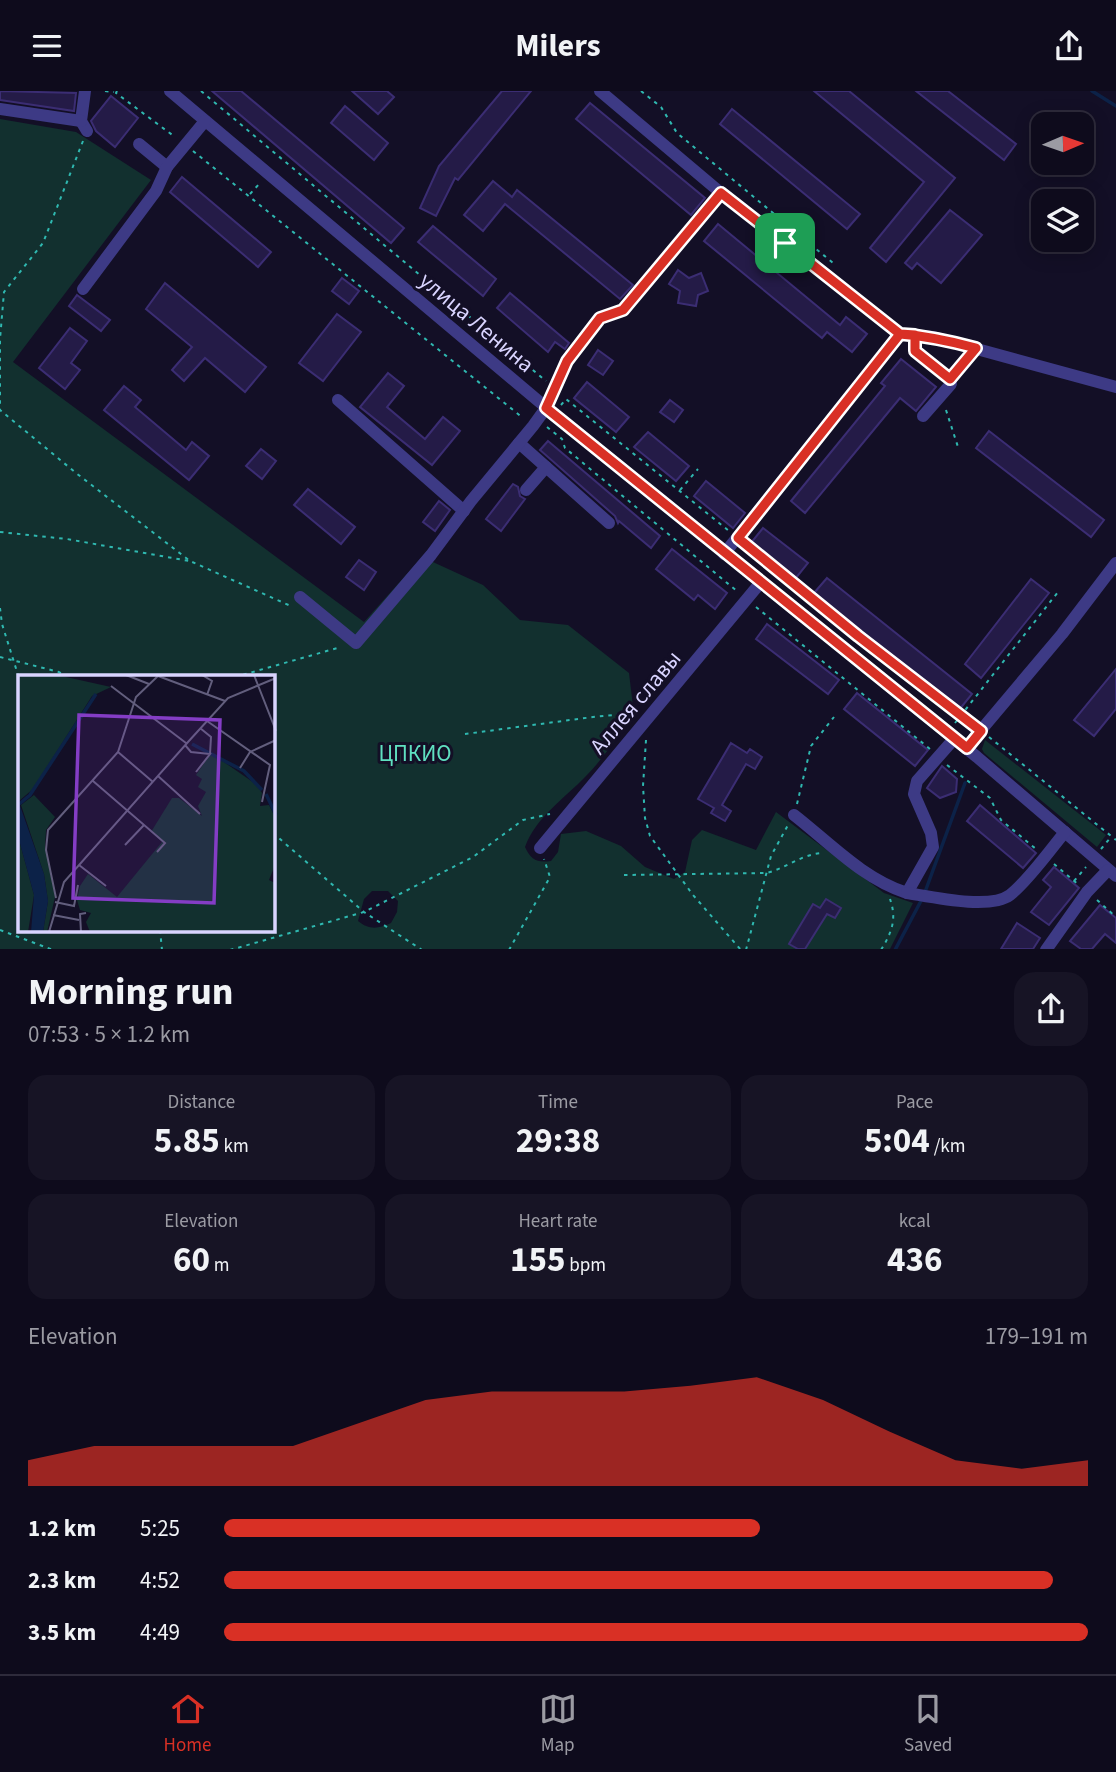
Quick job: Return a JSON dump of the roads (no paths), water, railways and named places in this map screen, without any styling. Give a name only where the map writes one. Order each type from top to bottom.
[{"type":"street","points":[[0,109],[84,126],[85,91]]},
{"type":"street","name":"улица Ленина","points":[[170,91],[724,554],[967,748],[1112,873]]},
{"type":"street","points":[[600,91],[721,193],[900,334],[933,337],[1116,387]]},
{"type":"street","points":[[83,289],[156,191],[167,167],[205,121]]},
{"type":"street","points":[[139,144],[167,167]]},
{"type":"street","points":[[298,603],[356,643],[415,575],[519,443],[551,411],[553,388],[567,361],[600,318],[623,310],[721,193]]},
{"type":"street","points":[[724,554],[900,334]]},
{"type":"street","points":[[915,335],[915,351],[950,379]]},
{"type":"street","points":[[923,416],[951,384],[950,379],[976,348]]},
{"type":"street","points":[[338,400],[464,511]]},
{"type":"street","points":[[519,443],[609,523]]},
{"type":"street","points":[[526,490],[546,467]]},
{"type":"street","points":[[967,748],[1062,634],[1116,563]]},
{"type":"street","name":"Аллея славы","points":[[540,848],[761,582]]},
{"type":"street","points":[[908,893],[933,847],[931,833],[914,794],[917,781],[938,758],[951,736]]},
{"type":"street","points":[[794,815],[886,886],[908,893],[954,900],[996,901],[1009,896],[1065,832]]},
{"type":"street","points":[[1047,949],[1087,892],[1112,873]]},
{"type":"waterway","points":[[1092,91],[1116,106]]},
{"type":"waterway","points":[[925,892],[965,783]]},
{"type":"waterway","points":[[896,949],[922,899]]},
{"type":"park label","name":"ЦПКИО","points":[[415,753]]}]
